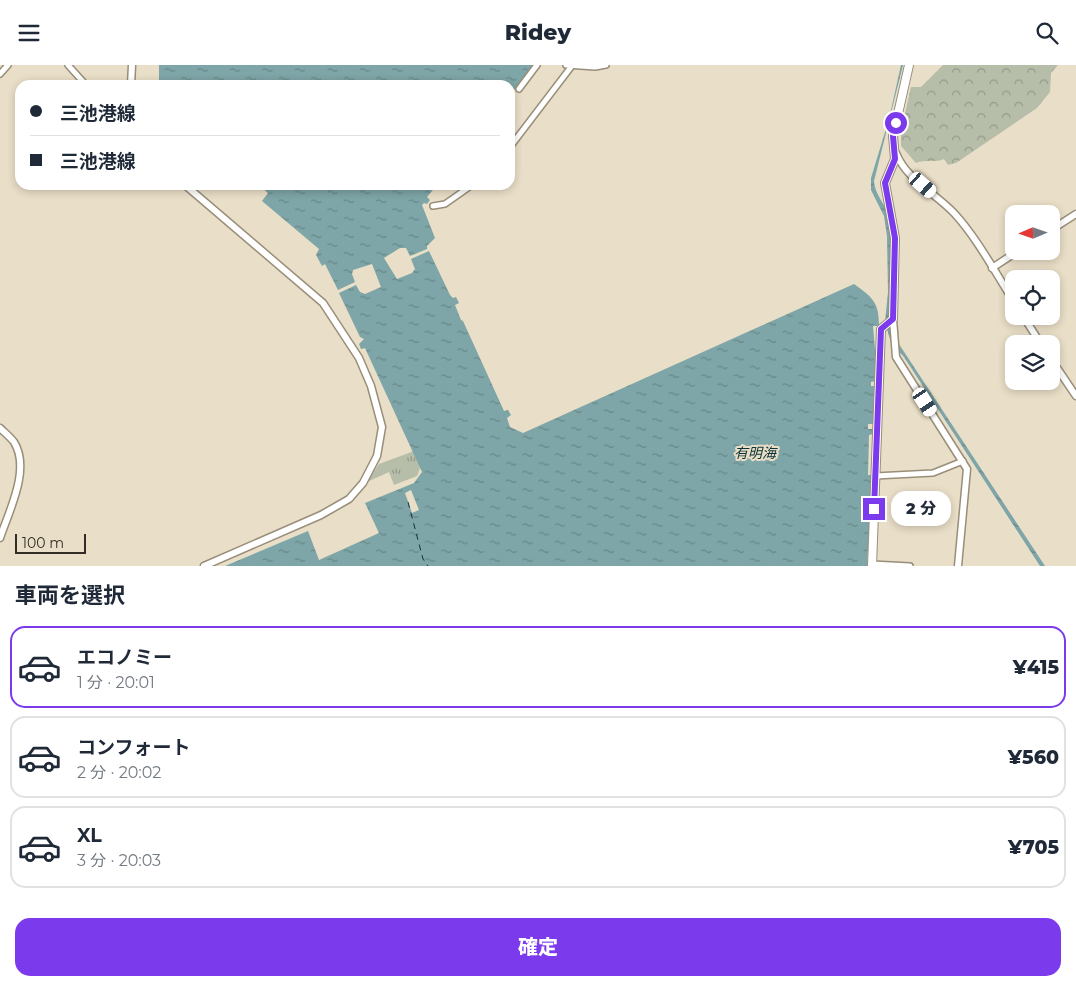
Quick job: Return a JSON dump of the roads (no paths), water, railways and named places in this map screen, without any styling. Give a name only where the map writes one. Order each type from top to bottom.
[{"type":"main road","points":[[872,565],[881,329],[889,323],[895,238],[885,183],[895,159],[893,136],[909,65]]},
{"type":"street","points":[[0,74],[8,65]]},
{"type":"street","points":[[68,65],[82,80]]},
{"type":"street","points":[[131,80],[132,65]]},
{"type":"street","points":[[519,89],[537,65]]},
{"type":"street","points":[[515,140],[569,66],[606,65]]},
{"type":"street","points":[[895,150],[903,167],[954,213],[1005,288]]},
{"type":"street","points":[[191,190],[323,303],[359,358],[371,386],[382,427],[378,457],[362,483],[349,499],[321,515],[204,566]]},
{"type":"street","points":[[433,206],[445,204],[465,190]]},
{"type":"street","points":[[1060,224],[1076,214]]},
{"type":"street","points":[[992,268],[1005,260]]},
{"type":"street","points":[[889,323],[896,357],[963,461],[968,475],[958,566]]},
{"type":"street","points":[[1060,372],[1076,396]]},
{"type":"street","points":[[0,428],[13,441],[20,461],[18,479],[0,538]]},
{"type":"street","points":[[875,476],[933,473],[963,461]]},
{"type":"street","points":[[872,565],[910,566]]},
{"type":"water","points":[[159,65],[533,65],[515,89],[515,80],[159,80]]},
{"type":"water","points":[[901,65],[903,65],[874,181],[891,224],[892,284],[888,319],[891,332],[1045,566],[1040,566],[904,357],[891,343],[885,322],[888,292],[887,236],[884,216],[871,190],[871,178],[889,119]]},
{"type":"water","name":"有明海","points":[[265,190],[433,190],[427,197],[430,200],[427,204],[424,203],[422,205],[435,238],[427,246],[427,249],[410,256],[406,248],[400,248],[384,258],[397,279],[412,273],[415,269],[411,259],[429,251],[450,295],[453,298],[456,297],[459,303],[455,305],[461,320],[504,411],[508,410],[511,415],[507,418],[510,427],[523,433],[854,284],[874,301],[879,318],[879,326],[873,326],[875,349],[879,349],[876,381],[871,382],[871,386],[875,386],[873,424],[868,424],[868,429],[874,429],[873,434],[869,435],[868,475],[872,475],[867,566],[225,566],[308,531],[319,560],[379,533],[365,503],[414,483],[422,472],[365,348],[361,349],[359,344],[364,339],[360,337],[339,293],[356,285],[360,292],[365,294],[381,287],[372,264],[353,270],[352,274],[355,282],[338,290],[325,264],[322,266],[316,255],[319,249],[262,201],[268,193]]}]
